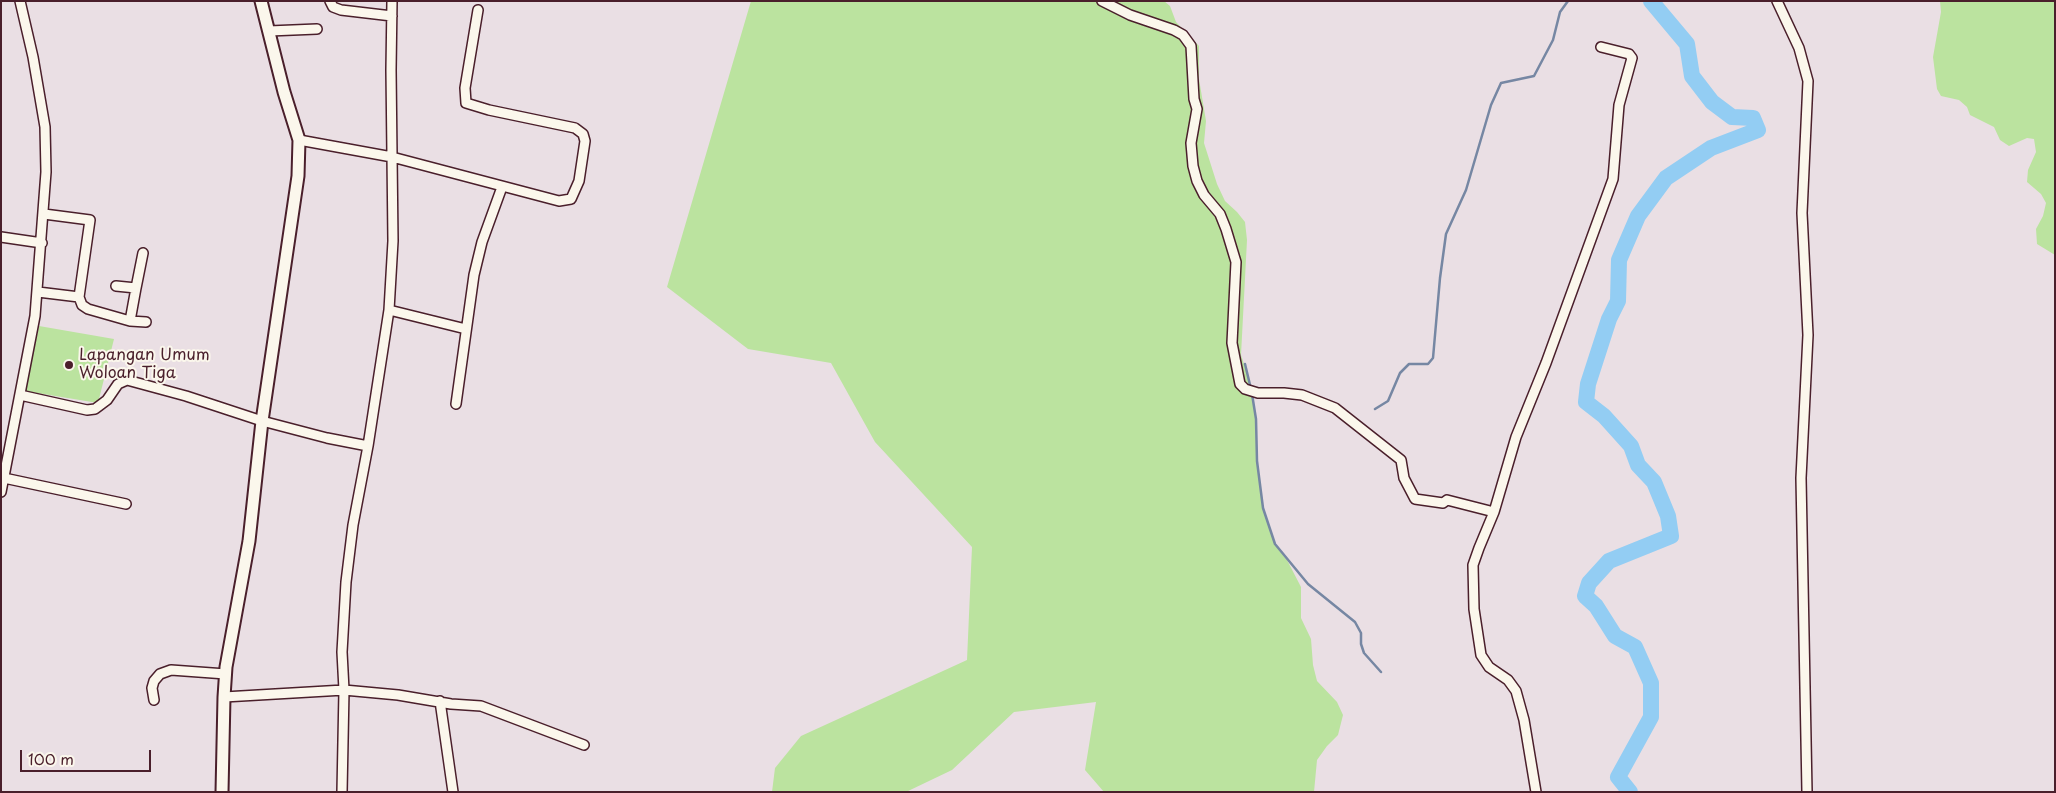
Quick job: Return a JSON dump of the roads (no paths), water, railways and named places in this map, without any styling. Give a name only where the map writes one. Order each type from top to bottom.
[{"type":"main road","points":[[222,792],[226,674],[249,540],[262,421],[298,176],[299,140],[284,92],[261,1]]},
{"type":"street","points":[[1,492],[36,316],[46,172],[45,127],[34,57],[20,1]]},
{"type":"street","points":[[330,1],[333,7],[342,10],[392,16]]},
{"type":"street","points":[[342,792],[344,690],[342,652],[346,582],[353,525],[368,446],[389,310],[394,241],[392,1]]},
{"type":"street","points":[[1102,1],[1130,15],[1174,30],[1183,35],[1191,46],[1194,99],[1197,109],[1191,143],[1193,166],[1197,181],[1204,195],[1220,214],[1236,262],[1232,343],[1240,384],[1245,389],[1258,393],[1284,392],[1302,395],[1335,408],[1401,460],[1404,478],[1415,499],[1443,503],[1447,500],[1494,512]]},
{"type":"street","points":[[1777,1],[1799,48],[1808,81],[1802,204],[1808,335],[1801,478],[1807,792]]},
{"type":"street","points":[[299,140],[392,157],[559,201],[571,199],[579,181],[585,141],[583,134],[574,128],[489,110],[466,103],[465,88],[478,10]]},
{"type":"street","points":[[269,31],[317,29]]},
{"type":"street","points":[[1536,792],[1520,702],[1516,690],[1508,680],[1489,666],[1481,655],[1474,609],[1473,565],[1494,512],[1516,437],[1546,363],[1613,179],[1619,105],[1632,58],[1629,54],[1601,47]]},
{"type":"street","points":[[456,404],[474,275],[482,242],[502,187]]},
{"type":"street","points":[[44,214],[90,220],[79,297],[82,305],[88,309],[130,321],[146,322]]},
{"type":"street","points":[[1,237],[42,243]]},
{"type":"street","points":[[130,321],[143,253]]},
{"type":"street","points":[[116,286],[136,288]]},
{"type":"street","points":[[38,292],[79,297]]},
{"type":"street","points":[[389,310],[466,329]]},
{"type":"street","points":[[20,395],[87,410],[95,409],[107,400],[118,384],[127,380],[186,396],[262,421],[327,438],[368,446]]},
{"type":"street","points":[[4,478],[126,504]]},
{"type":"street","points":[[154,700],[152,688],[154,680],[160,674],[171,670],[226,674]]},
{"type":"street","points":[[224,697],[344,690],[377,692],[450,704],[481,706],[584,745]]},
{"type":"street","points":[[440,701],[453,792]]},
{"type":"waterway","points":[[1375,409],[1388,401],[1400,373],[1409,364],[1428,364],[1433,358],[1446,234],[1466,190],[1491,105],[1501,83],[1534,76],[1553,40],[1560,12],[1568,1]]},
{"type":"waterway","points":[[1630,792],[1618,777],[1651,717],[1651,683],[1635,647],[1615,636],[1596,606],[1585,596],[1589,583],[1609,561],[1671,536],[1668,516],[1654,482],[1638,465],[1631,446],[1604,416],[1586,402],[1588,384],[1609,319],[1618,301],[1619,260],[1638,216],[1666,178],[1711,148],[1758,130],[1753,118],[1732,117],[1712,102],[1692,76],[1687,44],[1651,1]]},
{"type":"waterway","points":[[1245,364],[1251,389]]},
{"type":"waterway","points":[[1252,394],[1256,419],[1257,461],[1263,508],[1275,544],[1308,584],[1355,622],[1361,633],[1361,644],[1364,653],[1381,672]]},
{"type":"place","name":"Lapangan Umum Woloan Tiga","points":[[69,365]]}]
